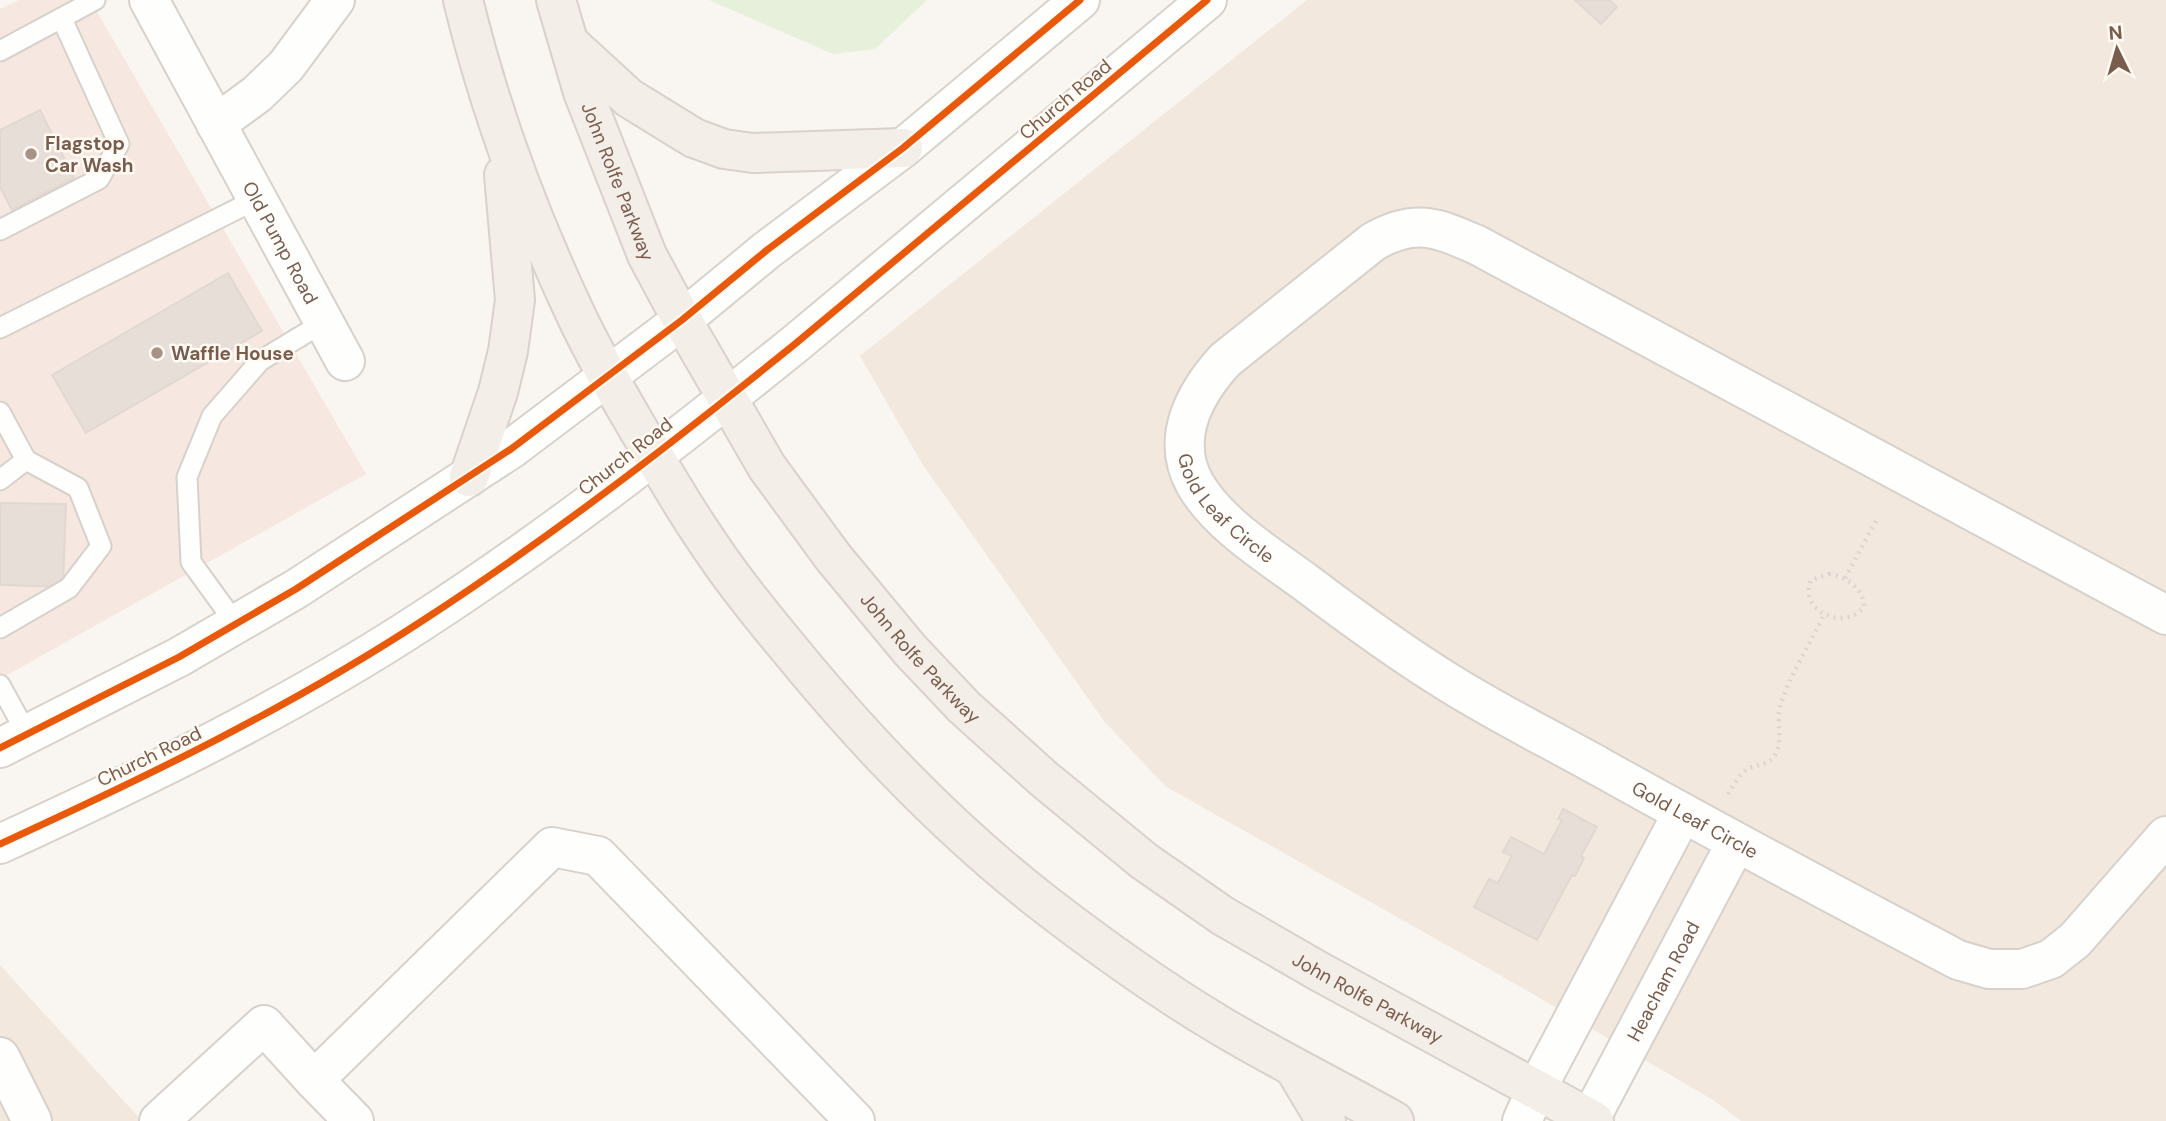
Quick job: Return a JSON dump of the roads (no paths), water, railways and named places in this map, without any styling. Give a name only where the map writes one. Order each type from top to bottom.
[{"type":"main road","points":[[463,0],[499,124],[539,231],[576,315],[653,454],[750,602],[845,716],[905,780],[975,845],[1039,899],[1195,1010],[1394,1121]]},
{"type":"main road","name":"John Rolfe Parkway","points":[[556,0],[583,92],[647,255],[682,320],[767,467],[832,558],[910,650],[964,707],[1044,779],[1144,861],[1223,916],[1320,972],[1530,1105],[1591,1120]]},
{"type":"main road","points":[[568,41],[629,98],[694,138],[724,149],[753,153],[903,148]]},
{"type":"main road","points":[[469,477],[498,392],[508,351],[515,300],[499,124]]},
{"type":"main road","points":[[1294,1067],[1326,1121]]},
{"type":"street","name":"Old Pump Road","points":[[149,0],[345,361]]},
{"type":"street","points":[[216,124],[257,94],[286,66],[335,0]]},
{"type":"street","points":[[14,741],[179,657],[296,589],[511,449],[903,148],[1080,0]]},
{"type":"street","name":"Church Road","points":[[0,844],[143,778],[225,736],[424,620],[554,531],[727,399],[1208,0]]},
{"type":"street","name":"Gold Leaf Circle","points":[[2166,615],[1477,245],[1447,232],[1421,227],[1395,229],[1373,242],[1236,352],[1206,381],[1194,401],[1186,429],[1185,455],[1194,482],[1209,503],[1247,539],[1370,632],[1446,681],[1682,814],[1958,960],[1989,969],[2022,969],[2051,959],[2075,940],[2166,836]]},
{"type":"street","points":[[1530,1105],[1682,814]]},
{"type":"street","name":"Heacham Road","points":[[1591,1120],[1736,843]]},
{"type":"street","points":[[314,1080],[552,847],[598,856],[855,1121]]},
{"type":"street","points":[[159,1121],[264,1025],[354,1121]]},
{"type":"street","points":[[0,1057],[32,1121]]},
{"type":"lane","points":[[0,51],[95,0]]},
{"type":"lane","points":[[0,230],[99,179],[119,144],[62,19]]},
{"type":"lane","points":[[0,328],[257,199]]},
{"type":"lane","points":[[236,624],[191,562],[187,477],[212,416],[260,361],[324,322]]},
{"type":"lane","points":[[0,412],[26,460],[78,488],[101,546],[69,588],[0,628]]},
{"type":"lane","points":[[0,480],[26,460]]},
{"type":"lane","points":[[0,685],[14,741]]},
{"type":"place","name":"Flagstop Car Wash","points":[[31,154]]},
{"type":"place","name":"Waffle House","points":[[157,353]]}]
